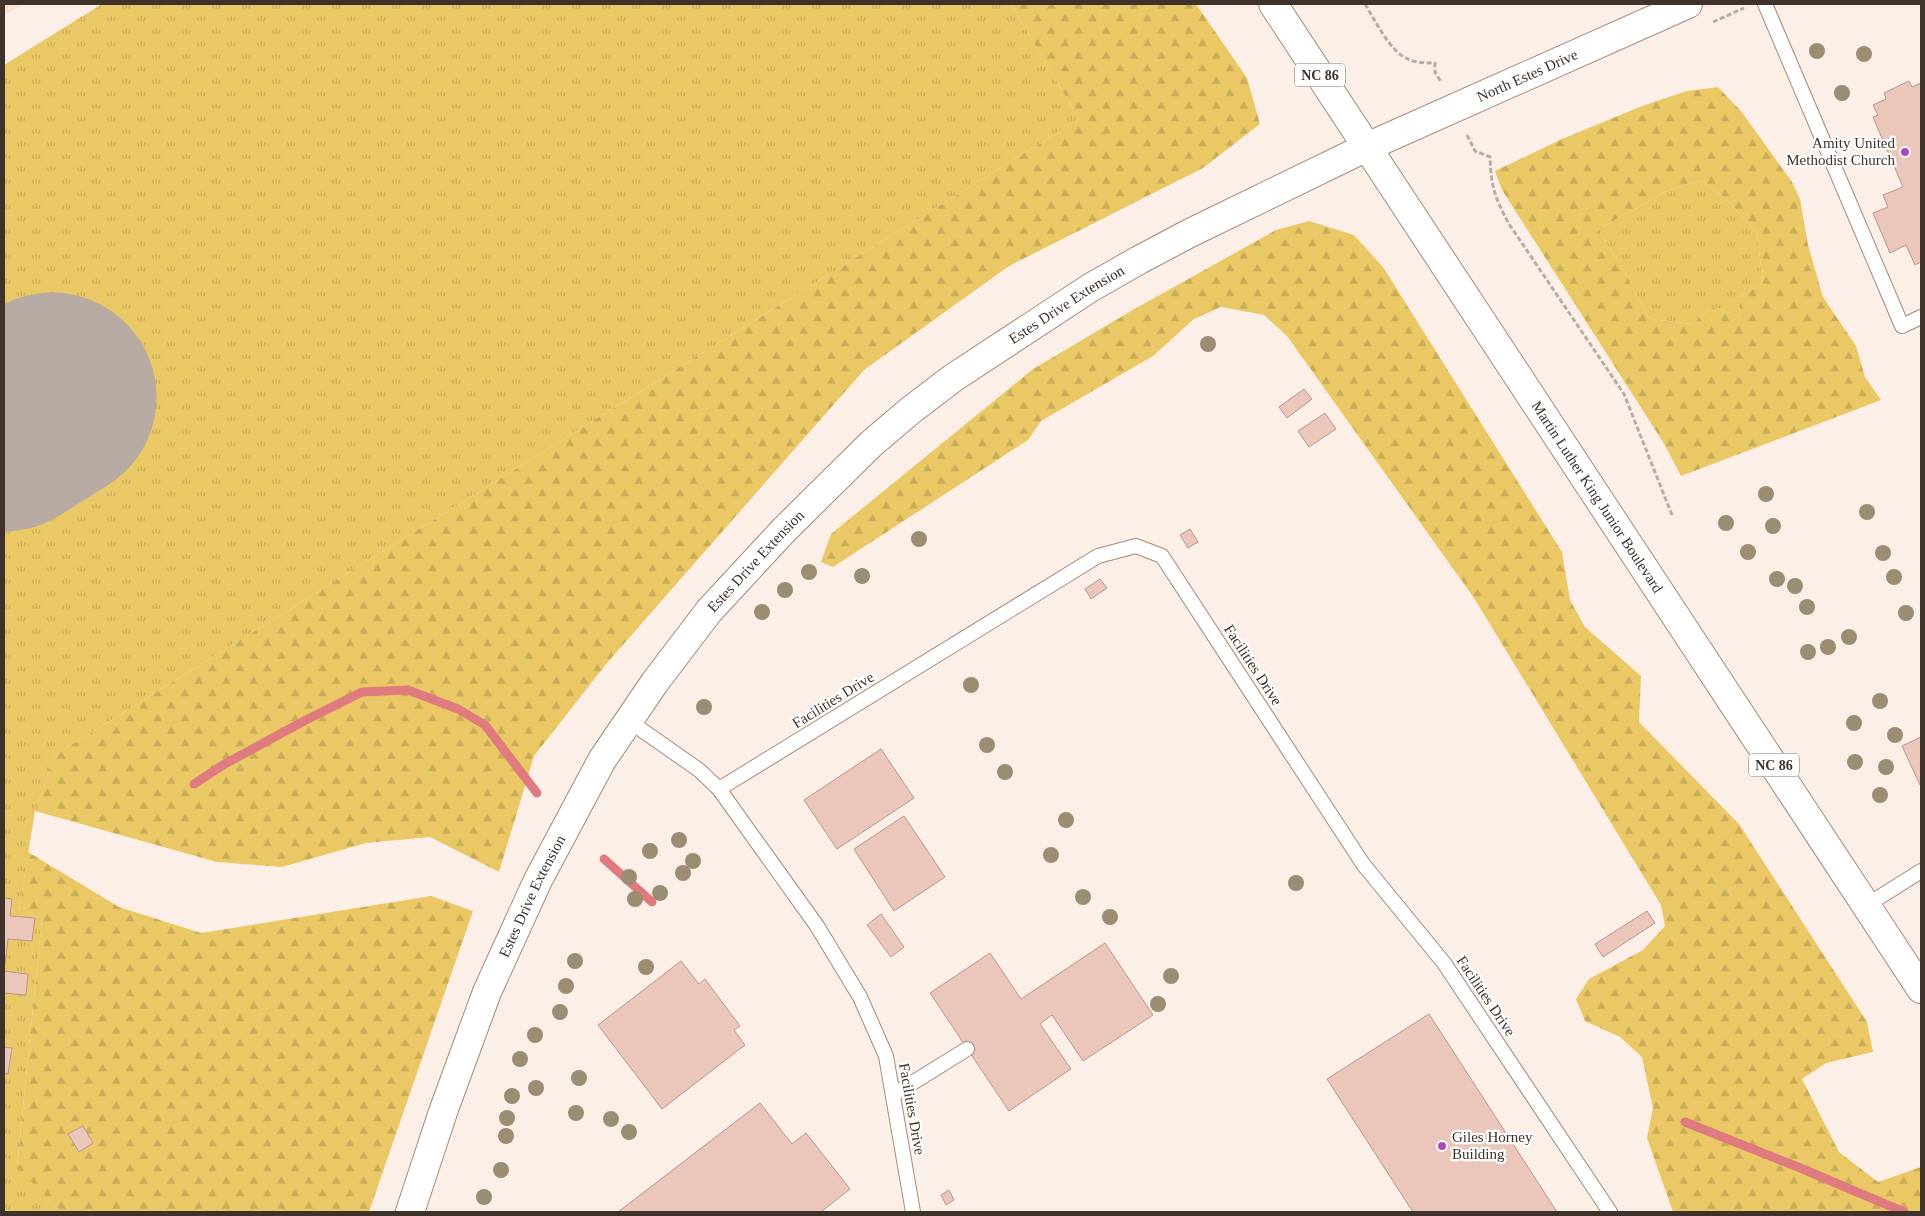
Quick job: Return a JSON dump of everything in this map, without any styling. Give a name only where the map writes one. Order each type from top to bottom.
[{"type":"main road","name":"Martin Luther King Junior Boulevard","points":[[1273,4],[1921,989]]},
{"type":"main road","name":"North Estes Drive","points":[[1367,147],[1688,4]]},
{"type":"main road","name":"Estes Drive Extension","points":[[410,1212],[444,1109],[487,992],[538,880],[602,760],[679,650],[709,611],[828,485],[871,444],[911,410],[954,378],[1090,288],[1190,233],[1367,147]]},
{"type":"lane","points":[[1765,4],[1902,326],[1921,317]]},
{"type":"lane","name":"Facilities Drive","points":[[719,789],[1098,556],[1136,546],[1162,556],[1363,864],[1444,963],[1610,1212]]},
{"type":"lane","name":"Facilities Drive","points":[[629,722],[698,770],[719,789],[818,926],[860,997],[886,1056],[913,1212]]},
{"type":"lane","points":[[1867,905],[1921,871]]},
{"type":"lane","points":[[893,1095],[968,1049]]},
{"type":"path","points":[[1365,4],[1390,44],[1406,59],[1435,63],[1436,72]]},
{"type":"path","points":[[1475,151],[1490,157],[1490,180],[1497,201],[1510,224],[1624,394],[1672,515]]},
{"type":"shaded area","points":[[4,4],[23,4],[4,16]]},
{"type":"green space","points":[[102,4],[1011,4],[1079,119],[55,755],[35,811],[19,910],[42,918],[17,1166],[61,1212],[4,1212],[4,65]]},
{"type":"green space","points":[[1011,4],[1196,4],[1247,78],[1260,124],[1203,168],[1009,266],[864,370],[607,663],[534,756],[499,872],[430,837],[366,843],[282,867],[217,862],[35,811],[55,755],[1079,119]]},
{"type":"green space","points":[[1718,87],[1741,111],[1792,182],[1800,199],[1808,245],[1823,297],[1856,346],[1865,377],[1881,400],[1681,476],[1663,442],[1502,190],[1495,171],[1562,139],[1642,106],[1687,91]],"holes":[[[1701,180],[1726,199],[1757,233],[1763,283],[1739,297],[1740,317],[1713,307],[1692,324],[1649,319],[1625,272],[1598,230],[1664,192]]]},
{"type":"green space","points":[[1701,180],[1726,199],[1757,233],[1763,283],[1739,297],[1740,317],[1713,307],[1692,324],[1649,319],[1625,272],[1598,230],[1664,192]]},
{"type":"green space","points":[[1309,221],[1354,235],[1383,267],[1562,552],[1570,600],[1585,627],[1641,676],[1639,722],[1739,824],[1867,1022],[1873,1052],[1826,1063],[1802,1079],[1839,1152],[1878,1182],[1921,1167],[1921,1212],[1673,1212],[1647,1138],[1653,1108],[1642,1057],[1620,1037],[1585,1021],[1576,999],[1589,979],[1643,950],[1665,926],[1661,905],[1474,598],[1287,336],[1264,315],[1221,307],[1194,319],[1153,356],[1041,421],[1028,440],[833,567],[821,562],[831,534],[1033,369],[1131,311],[1276,230]]},
{"type":"green space","points":[[28,852],[119,907],[201,933],[431,896],[473,911],[369,1212],[61,1212],[17,1167],[42,918],[19,911]]},
{"type":"building","name":"Amity United Methodist Church","points":[[1909,81],[1912,87],[1921,83],[1921,262],[1915,265],[1906,245],[1890,253],[1873,213],[1888,207],[1883,195],[1903,187],[1873,117],[1878,115],[1873,105],[1886,99],[1884,93]]},
{"type":"building","points":[[1304,389],[1312,399],[1287,418],[1279,407]]},
{"type":"building","points":[[1325,413],[1336,429],[1309,447],[1298,431]]},
{"type":"building","points":[[1190,529],[1198,542],[1188,548],[1180,535]]},
{"type":"building","points":[[1100,579],[1107,588],[1091,599],[1085,589]]},
{"type":"building","points":[[1921,737],[1921,784],[1920,785],[1902,746]]},
{"type":"building","points":[[881,749],[914,798],[837,849],[804,800]]},
{"type":"building","points":[[904,816],[945,877],[894,911],[854,849]]},
{"type":"building","points":[[4,898],[12,899],[10,916],[35,918],[32,941],[8,939],[4,971]]},
{"type":"building","points":[[1647,911],[1655,923],[1603,957],[1595,944]]},
{"type":"building","points":[[881,914],[904,947],[891,957],[867,925]]},
{"type":"building","points":[[1105,943],[1153,1015],[1083,1061],[1052,1015],[1040,1024],[1071,1069],[1009,1111],[930,993],[990,953],[1021,999]]},
{"type":"building","points":[[681,961],[699,984],[705,979],[740,1026],[734,1030],[745,1045],[662,1109],[598,1025]]},
{"type":"building","points":[[4,971],[28,974],[26,995],[4,993]]},
{"type":"building","name":"Giles Horney Building","points":[[1429,1014],[1557,1212],[1413,1212],[1327,1079]]},
{"type":"building","points":[[4,1047],[12,1048],[8,1074],[4,1073]]},
{"type":"building","points":[[760,1103],[792,1144],[806,1133],[850,1189],[821,1212],[618,1212]]},
{"type":"building","points":[[83,1126],[93,1143],[79,1152],[68,1134]]},
{"type":"building","points":[[949,1190],[954,1200],[946,1205],[941,1195]]},
{"type":"waterway","points":[[194,784],[223,765],[362,692],[408,690],[458,709],[485,725],[537,793]]},
{"type":"waterway","points":[[604,859],[652,902]]},
{"type":"waterway","points":[[1685,1122],[1904,1212]]},
{"type":"runway","points":[[4,427],[52,397]]},
{"type":"place","name":"Amity United Methodist Church","points":[[1905,152]]},
{"type":"place","name":"Giles Horney Building","points":[[1442,1146]]}]
